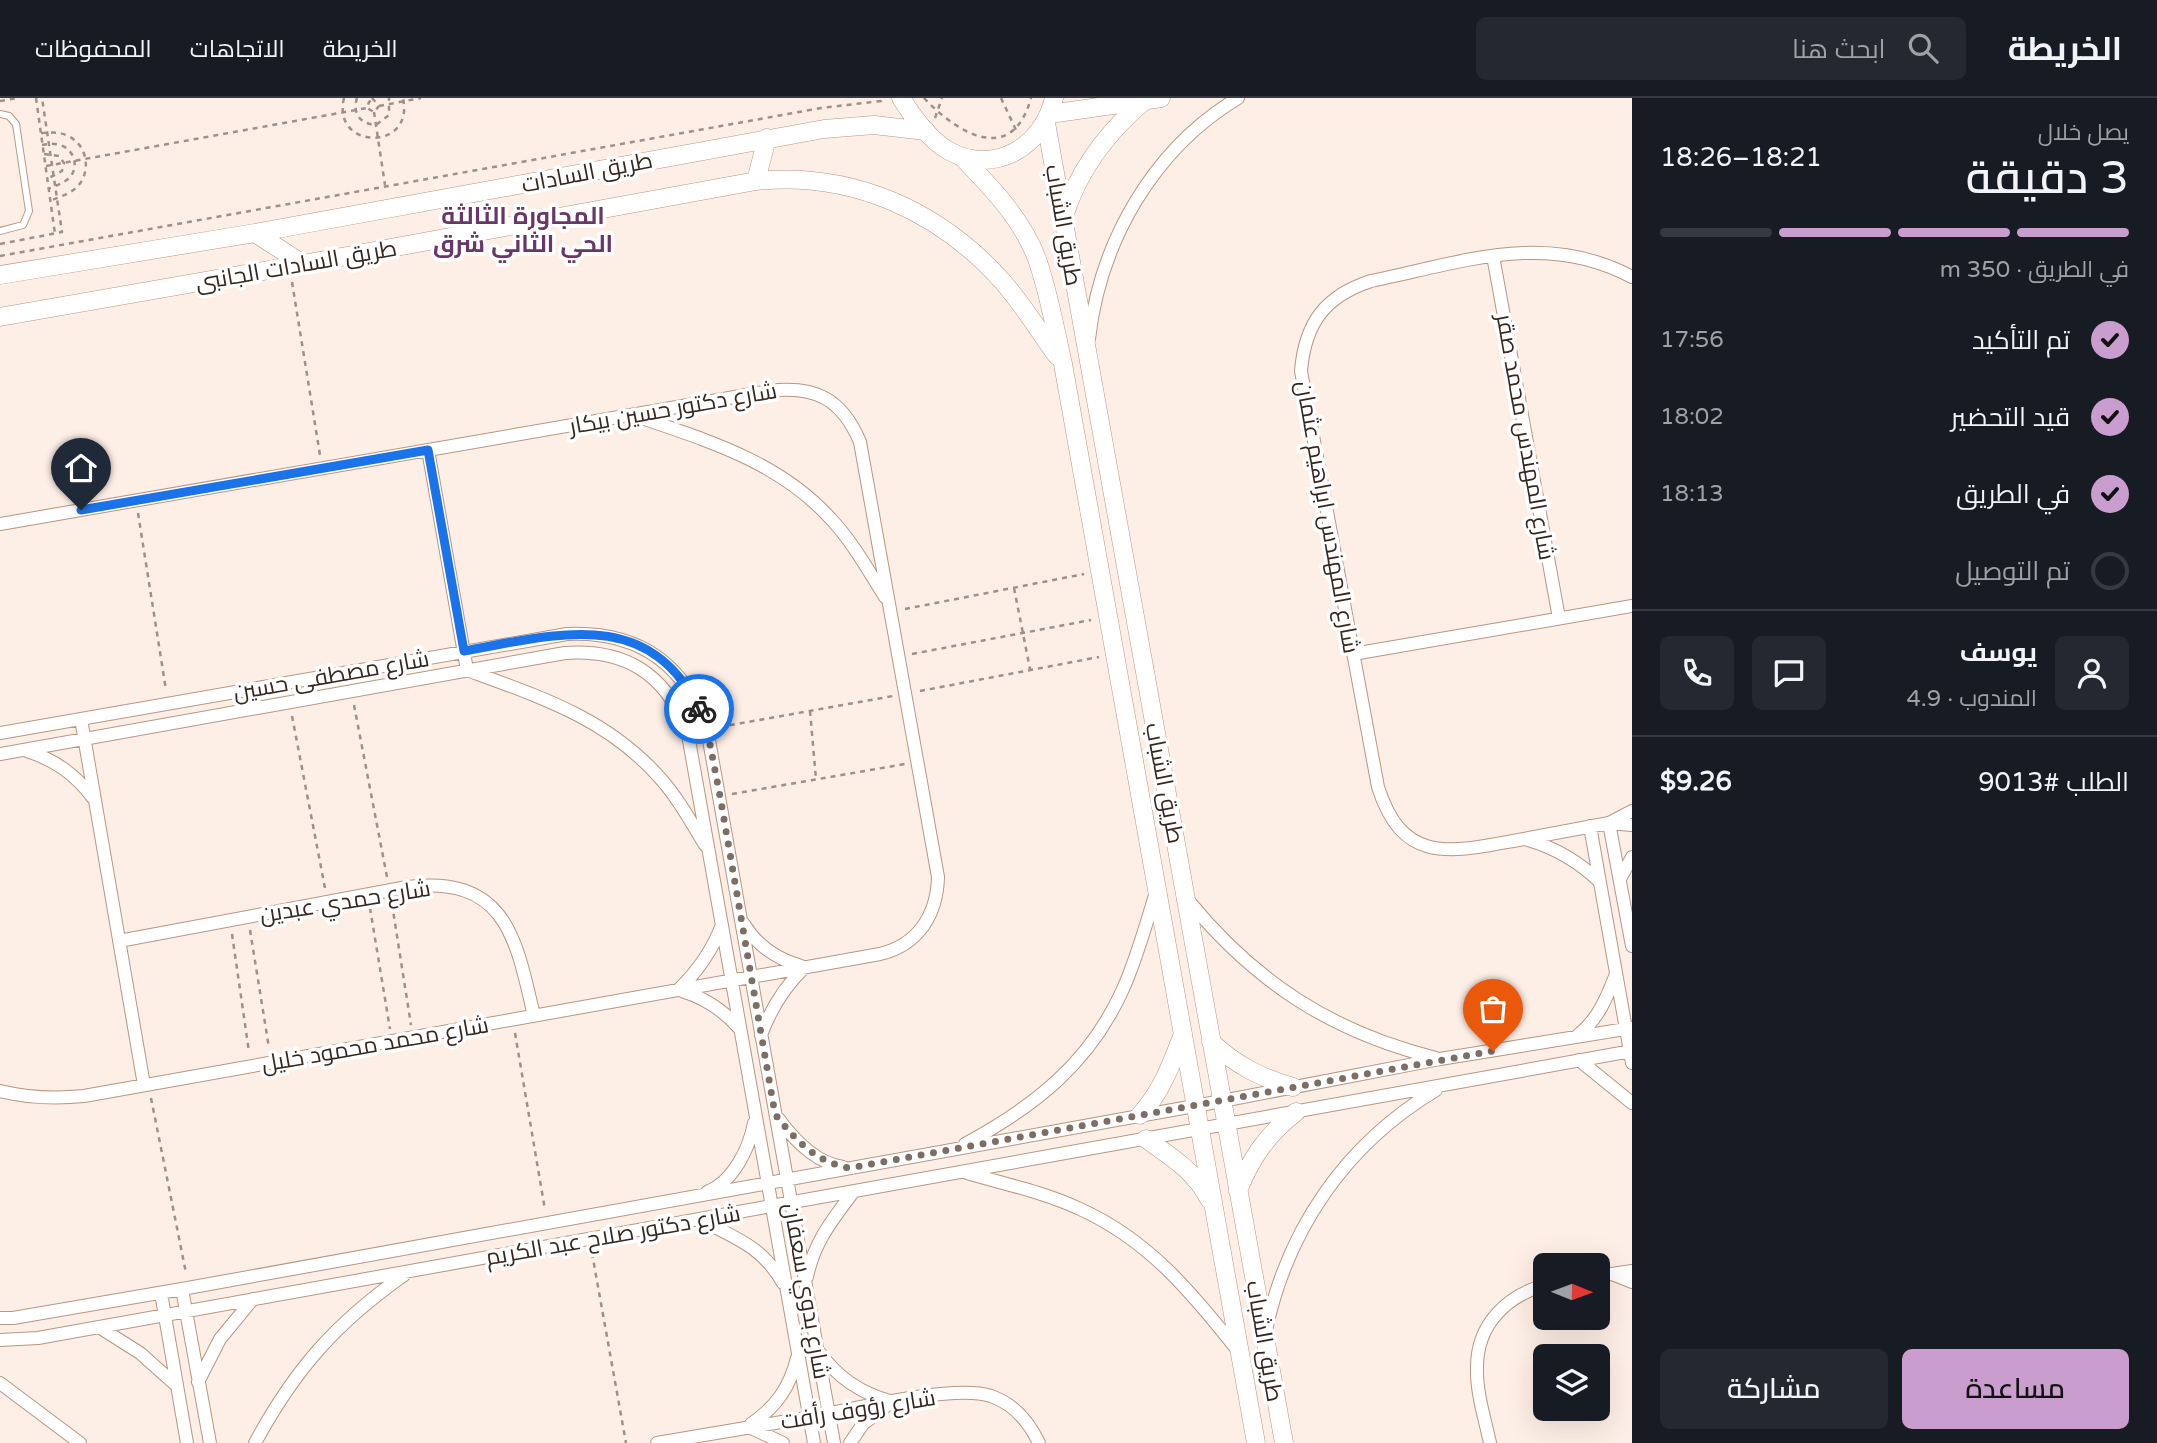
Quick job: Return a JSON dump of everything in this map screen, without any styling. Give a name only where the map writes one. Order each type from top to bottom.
[{"type":"main road","points":[[901,98],[936,142],[961,156],[978,159],[994,159],[1024,147],[1050,111],[1152,99]]},
{"type":"main road","points":[[1063,219],[1070,196],[1093,153],[1108,134],[1152,99]]},
{"type":"main road","name":"طريق الشباب","points":[[1050,111],[1063,219],[1087,357],[1284,1443]]},
{"type":"main road","name":"طريق السادات","points":[[0,275],[255,233],[850,125],[926,131]]},
{"type":"main road","points":[[756,181],[768,138]]},
{"type":"main road","name":"طريق الشباب","points":[[961,156],[991,187],[1025,233],[1037,258],[1045,285],[1063,364],[1256,1443]]},
{"type":"main road","name":"طريق السادات الجانبى","points":[[0,317],[783,178],[834,183],[883,197],[929,219],[971,250],[1003,283],[1063,364]]},
{"type":"main road","points":[[255,233],[296,266]]},
{"type":"main road","points":[[1140,1115],[1151,1104],[1183,1034]]},
{"type":"main road","points":[[1211,1042],[1249,1071],[1293,1087]]},
{"type":"main road","points":[[1238,1191],[1247,1167],[1260,1146],[1276,1127],[1296,1112]]},
{"type":"main road","points":[[1146,1139],[1181,1163],[1195,1177],[1214,1210]]},
{"type":"street","points":[[1087,357],[1099,282],[1128,213],[1172,153],[1199,127],[1238,98]]},
{"type":"street","name":"شارع المهندس ابراهيم عثمان","points":[[1609,823],[1468,849],[1444,850],[1420,844],[1400,830],[1385,811],[1378,787],[1301,371],[1303,350],[1309,331],[1327,306],[1351,288],[1371,281],[1521,252],[1564,254],[1604,264],[1632,276]]},
{"type":"street","name":"شارع المهندس محمد صقر","points":[[1493,256],[1559,618]]},
{"type":"street","name":"شارع دكتور حسين بيكار","points":[[0,524],[792,388],[828,399],[843,411],[860,442],[938,877],[937,895],[923,928],[910,942],[894,951],[751,977]]},
{"type":"street","points":[[632,415],[737,452],[787,480],[831,519],[849,541],[890,607]]},
{"type":"street","points":[[428,450],[467,670],[558,704],[614,736],[661,779],[709,851]]},
{"type":"street","points":[[1353,654],[1632,606]]},
{"type":"street","name":"شارع مصطفى حسين","points":[[0,733],[567,634],[599,634],[630,642],[649,651],[680,678],[692,695],[707,729],[787,1180]]},
{"type":"street","name":"شارع مصطفى حسين","points":[[0,754],[543,656],[584,652],[613,656],[640,668],[669,694],[687,729],[768,1183]]},
{"type":"street","points":[[81,719],[146,1085]]},
{"type":"street","points":[[23,750],[57,763],[72,774],[95,802]]},
{"type":"street","points":[[1609,823],[1632,811]]},
{"type":"street","points":[[1609,823],[1632,825]]},
{"type":"street","points":[[1609,823],[1632,946]]},
{"type":"street","points":[[1590,826],[1616,974],[1629,1028],[1631,1055]]},
{"type":"street","points":[[1524,839],[1541,843],[1565,855],[1600,882]]},
{"type":"street","points":[[1619,879],[1632,857]]},
{"type":"street","name":"شارع حمدي عبدين","points":[[119,941],[389,890],[430,884],[453,887],[475,896],[494,909],[509,927],[519,949],[534,1016]]},
{"type":"street","points":[[954,1150],[1023,1110],[1063,1076],[1081,1056],[1111,1013],[1123,989],[1157,888]]},
{"type":"street","points":[[1187,899],[1238,956],[1298,1002],[1367,1037],[1402,1050],[1440,1059]]},
{"type":"street","points":[[740,916],[759,944],[780,959],[805,967],[778,998],[761,1036]]},
{"type":"street","points":[[722,925],[700,967],[678,990],[712,1004],[740,1029]]},
{"type":"street","points":[[1574,1038],[1588,1027],[1599,1011],[1616,974]]},
{"type":"street","name":"شارع محمد محمود خليل","points":[[0,1091],[26,1097],[54,1099],[751,977]]},
{"type":"street","name":"شارع دكتور صلاح عبد الكريم","points":[[0,1318],[22,1317],[186,1289],[1196,1106],[1440,1059],[1629,1028]]},
{"type":"street","name":"شارع دكتور صلاح عبد الكريم","points":[[0,1340],[38,1338],[1579,1060],[1631,1055]]},
{"type":"street","points":[[1579,1060],[1632,1103]]},
{"type":"street","points":[[1265,1337],[1283,1268],[1315,1205],[1336,1176],[1377,1133],[1414,1103],[1444,1085]]},
{"type":"street","points":[[775,1114],[786,1129],[815,1156],[832,1165],[850,1168]]},
{"type":"street","points":[[695,1196],[714,1189],[730,1175],[747,1147],[756,1116]]},
{"type":"street","points":[[963,1172],[1051,1197],[1080,1209],[1134,1240],[1181,1281],[1240,1353]]},
{"type":"street","name":"شارع بدوي سعفان","points":[[787,1180],[834,1443]]},
{"type":"street","name":"شارع بدوي سعفان","points":[[768,1183],[814,1443]]},
{"type":"street","points":[[805,1284],[816,1245],[854,1191]]},
{"type":"street","points":[[699,1219],[751,1245],[765,1258],[787,1288]]},
{"type":"street","points":[[1612,1274],[1632,1258]]},
{"type":"street","points":[[1612,1274],[1632,1271]]},
{"type":"street","points":[[255,1443],[304,1364],[370,1299],[408,1273]]},
{"type":"street","points":[[1612,1274],[1632,1282]]},
{"type":"street","points":[[186,1289],[186,1311],[209,1443]]},
{"type":"street","points":[[1490,1443],[1476,1369],[1478,1349],[1485,1330],[1503,1306],[1533,1289]]},
{"type":"street","points":[[161,1293],[187,1443]]},
{"type":"street","points":[[198,1382],[220,1339],[253,1299]]},
{"type":"street","points":[[99,1327],[140,1353],[176,1385]]},
{"type":"street","points":[[817,1349],[828,1365],[849,1384],[875,1397],[893,1402]]},
{"type":"street","points":[[783,1443],[748,1427],[767,1413],[782,1396],[793,1375],[798,1353]]},
{"type":"street","points":[[0,1383],[80,1443]]},
{"type":"street","name":"شارع رؤوف رأفت","points":[[657,1443],[893,1402],[972,1392],[1007,1404],[1021,1415],[1040,1443]]},
{"type":"street","points":[[850,1443],[863,1424],[877,1411],[893,1402]]},
{"type":"lane","points":[[0,114],[9,116],[16,124],[29,211],[23,225],[0,231]]},
{"type":"path","points":[[0,101],[18,98]]},
{"type":"path","points":[[36,98],[55,234]]},
{"type":"path","points":[[0,244],[62,232],[42,98]]},
{"type":"path","points":[[344,98],[342,113],[349,127],[355,133],[370,138],[386,136],[399,125],[404,110],[403,99]]},
{"type":"path","points":[[357,98],[355,110],[360,120],[376,125]]},
{"type":"path","points":[[376,125],[389,115],[389,98]]},
{"type":"path","points":[[385,187],[374,112],[379,106],[403,99],[421,98]]},
{"type":"path","points":[[0,256],[821,108],[881,100],[879,98]]},
{"type":"path","points":[[924,98],[955,126],[975,137],[989,139],[1016,129],[1031,98]]},
{"type":"path","points":[[1001,98],[1024,147]]},
{"type":"path","points":[[367,108],[372,99],[379,106]]},
{"type":"path","points":[[46,166],[367,108],[374,112]]},
{"type":"path","points":[[41,133],[58,132],[76,141],[86,159],[86,168],[76,187],[50,201]]},
{"type":"path","points":[[42,145],[56,144],[68,149],[74,161],[68,179],[48,189]]},
{"type":"path","points":[[44,155],[59,156],[64,163]]},
{"type":"path","points":[[47,179],[62,170],[64,163]]},
{"type":"path","points":[[296,266],[322,468]]},
{"type":"path","points":[[136,501],[169,703]]},
{"type":"path","points":[[890,607],[1014,588],[1100,571]]},
{"type":"path","points":[[1014,588],[1030,669]]},
{"type":"path","points":[[899,657],[1108,617]]},
{"type":"path","points":[[707,729],[1115,654]]},
{"type":"path","points":[[352,691],[413,1037]]},
{"type":"path","points":[[289,702],[327,902]]},
{"type":"path","points":[[810,711],[816,779]]},
{"type":"path","points":[[720,796],[918,761]]},
{"type":"path","points":[[368,894],[392,1041]]},
{"type":"path","points":[[248,917],[271,1063]]},
{"type":"path","points":[[230,920],[251,1066]]},
{"type":"path","points":[[512,1020],[547,1223]]},
{"type":"path","points":[[146,1085],[186,1289]]},
{"type":"path","points":[[590,1239],[626,1443]]},
{"type":"way so far","points":[[699,709],[707,729],[720,796],[775,1114],[800,1143],[815,1156],[832,1165],[850,1168],[1493,1051]]},
{"type":"district","name":"المجاورة الثالثة الحي الثاني شرق","points":[[523,230]]},
{"type":"route","points":[[81,510],[428,450],[464,651],[567,634],[610,635],[649,651],[666,663],[680,678],[699,709]]}]
